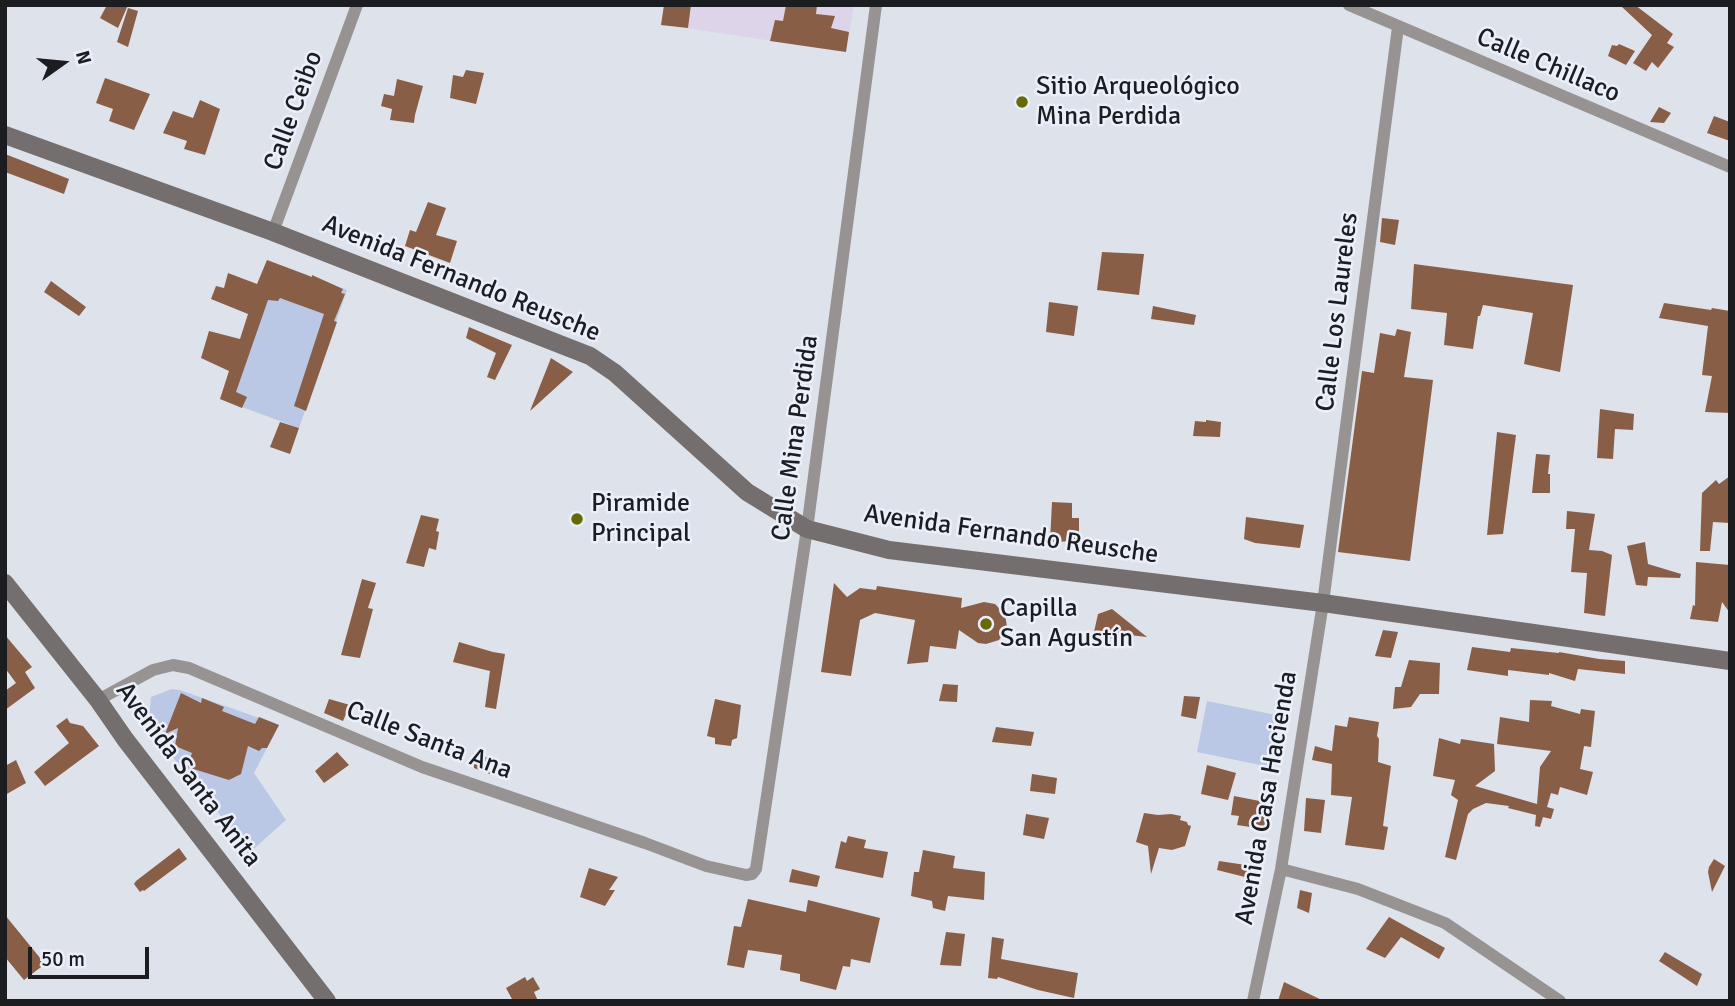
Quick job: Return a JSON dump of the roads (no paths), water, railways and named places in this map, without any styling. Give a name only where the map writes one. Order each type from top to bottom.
[{"type":"street","name":"Calle Ceibo","points":[[273,232],[357,5]]},
{"type":"street","name":"Calle Mina Perdida","points":[[752,874],[756,869],[807,529],[876,5]]},
{"type":"street","name":"Calle Chillaco","points":[[1349,5],[1730,167]]},
{"type":"street","name":"Calle Los Laureles","points":[[1323,603],[1398,27]]},
{"type":"street","name":"Avenida Fernando Reusche","points":[[5,135],[273,232],[590,355],[615,373],[747,492],[807,529],[890,550],[1323,603],[1730,661]]},
{"type":"street","name":"Avenida Santa Anita","points":[[5,583],[98,699],[125,739],[327,1001]]},
{"type":"street","name":"Avenida Casa Hacienda","points":[[1253,1001],[1281,869],[1323,603]]},
{"type":"street","name":"Calle Santa Ana","points":[[98,699],[153,670],[173,665],[190,668],[422,767],[645,842],[706,866],[752,874]]},
{"type":"street","points":[[1281,869],[1358,889],[1445,923],[1560,1001]]},
{"type":"place","name":"Sitio Arqueológico Mina Perdida","points":[[1022,102]]},
{"type":"place","name":"Piramide Principal","points":[[577,519]]},
{"type":"place","name":"Capilla San Agustín","points":[[986,624]]}]
